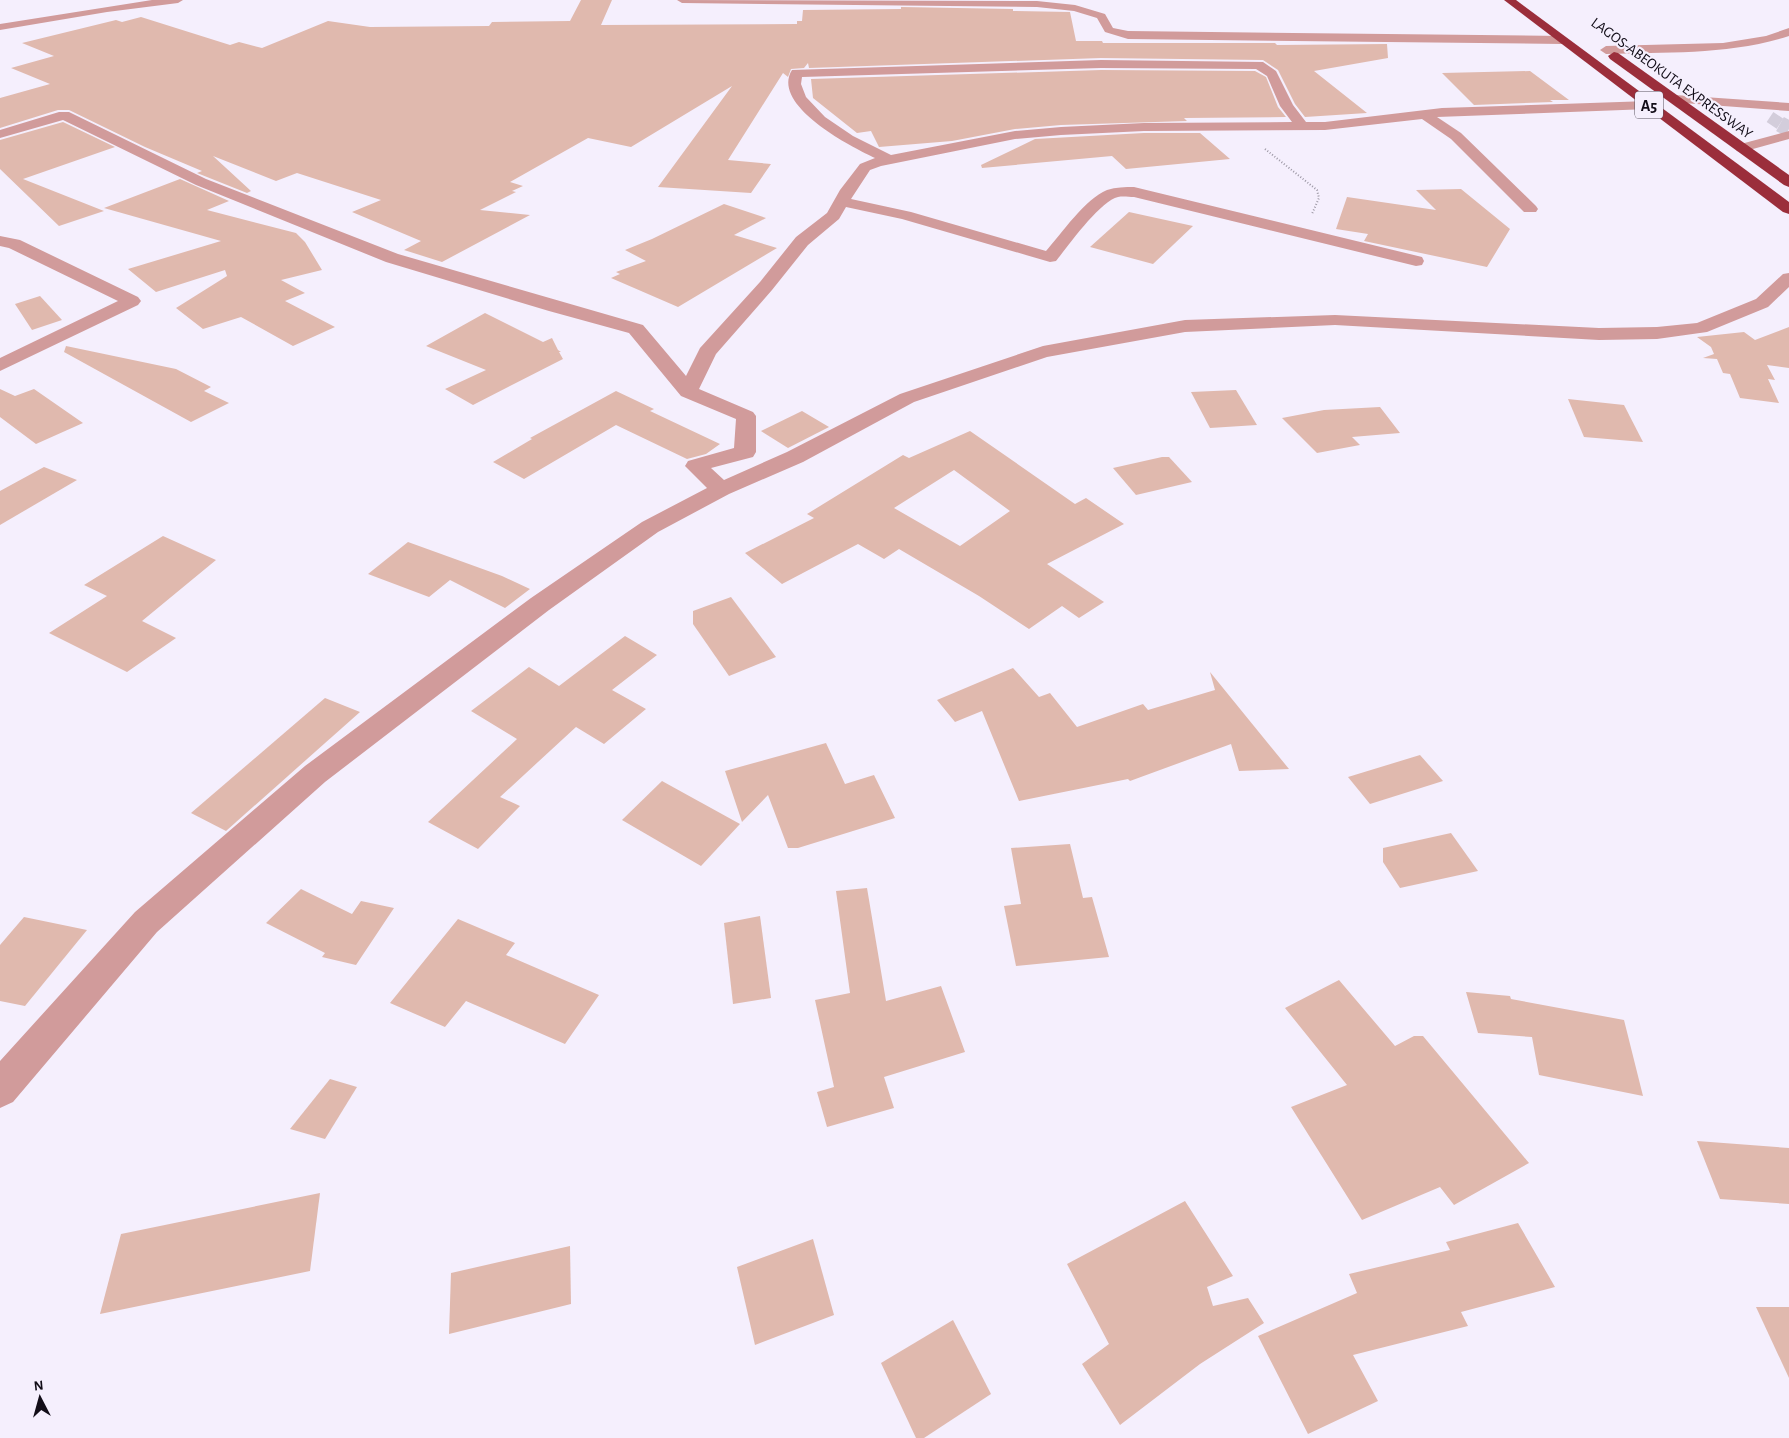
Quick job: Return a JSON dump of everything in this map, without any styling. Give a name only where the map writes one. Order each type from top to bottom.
[{"type":"highway","name":"LAGOS-ABEOKUTA EXPRESSWAY","points":[[1508,0],[1789,209]]},
{"type":"highway","name":"LAGOS-ABEOKUTA EXPRESSWAY","points":[[1602,48],[1789,182]]},
{"type":"street","points":[[0,27],[108,9],[178,0]]},
{"type":"street","points":[[682,0],[1037,4],[1075,8],[1101,16],[1109,30],[1128,35],[1567,43]]},
{"type":"street","points":[[1602,48],[1691,48],[1776,38],[1789,32]]},
{"type":"street","points":[[1467,51],[1567,43]]},
{"type":"street","points":[[888,159],[846,139],[804,106],[794,85],[796,73],[1100,64],[1259,65],[1272,74],[1287,106],[1303,127]]},
{"type":"street","points":[[1675,99],[1789,107]]},
{"type":"street","points":[[688,392],[707,352],[766,286],[802,241],[833,216],[848,190],[865,167],[888,159],[1015,135],[1144,127],[1325,126],[1424,114],[1555,107],[1649,105]]},
{"type":"street","points":[[1694,113],[1762,115],[1770,117]]},
{"type":"street","points":[[1424,114],[1456,136],[1530,209]]},
{"type":"street","points":[[0,134],[64,115],[202,182],[392,258],[555,307],[636,329],[688,392],[746,416],[745,452],[696,466],[721,489]]},
{"type":"street","points":[[1742,148],[1789,135]]},
{"type":"street","points":[[842,202],[905,215],[1050,257],[1090,212],[1109,194],[1134,192],[1416,261]]},
{"type":"street","points":[[0,241],[14,244],[132,301],[0,364]]},
{"type":"street","points":[[0,1090],[146,922],[315,774],[540,604],[650,527],[721,489],[795,457],[907,398],[1043,352],[1185,326],[1335,320],[1599,334],[1657,333],[1700,328],[1762,303],[1789,278]]},
{"type":"path","points":[[1238,127],[1317,190],[1319,198],[1303,232]]},
{"type":"building","points":[[581,0],[612,0],[601,25],[797,24],[797,21],[802,21],[803,10],[901,9],[901,7],[1013,9],[1013,11],[1070,12],[1076,41],[1102,41],[1103,43],[1275,43],[1277,45],[1387,44],[1388,58],[1314,71],[1367,113],[1305,117],[1295,104],[1278,70],[1263,60],[1101,58],[809,68],[808,63],[804,68],[791,69],[788,77],[783,73],[728,160],[771,164],[751,193],[658,187],[732,86],[631,147],[588,138],[510,182],[523,186],[512,191],[516,192],[480,210],[530,215],[442,262],[404,250],[421,241],[352,212],[381,200],[297,173],[276,181],[213,156],[251,191],[247,193],[197,173],[202,171],[145,147],[69,110],[58,110],[0,128],[0,98],[50,84],[11,68],[54,56],[22,43],[116,20],[122,22],[141,17],[230,45],[239,42],[262,48],[328,21],[370,27],[489,26],[492,22],[570,21]]},
{"type":"building","points":[[1101,70],[1255,71],[1266,77],[1278,107],[1286,117],[1184,118],[1187,121],[1061,125],[1015,129],[952,141],[879,147],[871,131],[857,133],[813,98],[811,79]]},
{"type":"building","points":[[1530,71],[1569,100],[1474,105],[1442,73]]},
{"type":"building","points":[[63,122],[115,147],[23,179],[104,211],[59,226],[0,169],[0,140]]},
{"type":"building","points":[[1144,133],[1200,133],[1230,159],[1126,169],[1112,156],[982,168],[981,165],[1035,139]]},
{"type":"building","points":[[180,179],[229,201],[207,210],[296,233],[305,242],[322,270],[281,280],[305,293],[285,301],[335,327],[293,346],[241,317],[203,329],[176,308],[227,276],[225,270],[156,292],[128,269],[221,241],[104,208]]},
{"type":"building","points":[[1461,189],[1510,229],[1487,267],[1364,241],[1368,234],[1336,229],[1347,197],[1436,210],[1416,190]]},
{"type":"building","points":[[724,204],[766,218],[734,235],[777,248],[678,307],[611,278],[620,274],[616,272],[646,261],[625,250]]},
{"type":"building","points":[[1129,212],[1193,226],[1153,264],[1090,247]]},
{"type":"building","points":[[40,296],[62,320],[32,330],[15,304]]},
{"type":"building","points":[[485,313],[543,342],[552,338],[563,359],[473,405],[445,389],[486,370],[426,346]]},
{"type":"building","points":[[1789,327],[1789,368],[1767,365],[1775,380],[1768,379],[1779,403],[1740,398],[1730,374],[1723,373],[1717,359],[1703,358],[1714,354],[1711,347],[1697,337],[1744,332],[1755,340]]},
{"type":"building","points":[[66,346],[176,369],[211,387],[204,391],[229,403],[191,422],[64,352]]},
{"type":"building","points":[[0,389],[15,396],[34,389],[83,423],[36,444],[0,417]]},
{"type":"building","points":[[1236,390],[1257,425],[1210,428],[1191,392]]},
{"type":"building","points":[[616,391],[654,409],[650,411],[720,444],[706,454],[687,459],[616,425],[524,479],[493,462],[532,439],[530,438]]},
{"type":"building","points":[[1568,399],[1624,405],[1643,442],[1584,437]]},
{"type":"building","points":[[1380,407],[1400,433],[1352,437],[1360,445],[1317,453],[1282,418],[1324,410]]},
{"type":"building","points":[[802,411],[829,427],[788,448],[761,431]]},
{"type":"building","points":[[970,431],[1075,504],[1086,498],[1124,524],[1047,564],[1104,602],[1079,618],[1062,606],[1029,629],[979,596],[899,549],[884,559],[858,544],[782,584],[745,553],[814,518],[807,514],[903,455],[909,458]],"holes":[[[954,470],[1010,511],[960,546],[894,508]]]},
{"type":"building","points":[[1169,457],[1192,482],[1136,495],[1113,468]]},
{"type":"building","points":[[44,467],[77,480],[0,525],[0,491]]},
{"type":"building","points":[[163,536],[216,560],[142,621],[176,638],[127,672],[49,633],[107,596],[84,585]]},
{"type":"building","points":[[408,542],[502,576],[530,589],[505,608],[450,580],[429,597],[368,574]]},
{"type":"building","points":[[731,597],[776,657],[729,676],[693,624],[693,611]]},
{"type":"building","points":[[625,636],[657,655],[612,690],[646,709],[604,744],[576,727],[500,797],[520,806],[478,849],[428,822],[517,739],[471,711],[529,667],[559,686]]},
{"type":"building","points":[[1013,668],[1039,697],[1050,693],[1077,727],[1143,704],[1148,710],[1215,690],[1210,672],[1289,769],[1239,771],[1231,744],[1130,781],[1128,779],[1019,801],[982,711],[955,722],[937,700]]},
{"type":"building","points":[[325,698],[360,712],[226,831],[191,813]]},
{"type":"building","points":[[826,743],[845,784],[874,775],[895,818],[798,848],[788,848],[768,795],[742,822],[725,771]]},
{"type":"building","points":[[1420,755],[1443,781],[1370,804],[1348,777]]},
{"type":"building","points":[[662,781],[740,824],[701,866],[622,820]]},
{"type":"building","points":[[1451,833],[1478,871],[1400,888],[1383,862],[1383,848]]},
{"type":"building","points":[[1070,844],[1083,898],[1092,897],[1109,957],[1016,966],[1004,906],[1021,904],[1011,848]]},
{"type":"building","points":[[867,888],[886,1001],[941,986],[965,1052],[884,1077],[894,1108],[827,1127],[817,1092],[834,1087],[815,1000],[850,993],[836,891]]},
{"type":"building","points":[[301,889],[352,914],[361,901],[394,908],[356,965],[322,957],[325,953],[266,923]]},
{"type":"building","points":[[760,916],[771,998],[733,1004],[724,923]]},
{"type":"building","points":[[24,917],[87,930],[25,1006],[0,1001],[0,945]]},
{"type":"building","points":[[458,919],[515,943],[506,955],[599,995],[565,1044],[466,1001],[445,1027],[390,1003]]},
{"type":"building","points":[[1339,980],[1395,1046],[1414,1036],[1423,1036],[1529,1163],[1454,1205],[1440,1187],[1362,1220],[1291,1107],[1347,1085],[1285,1008]]},
{"type":"building","points":[[1466,992],[1510,996],[1511,999],[1624,1020],[1643,1096],[1539,1075],[1532,1037],[1478,1033]]},
{"type":"building","points":[[330,1079],[357,1087],[325,1139],[290,1129]]},
{"type":"building","points":[[1697,1141],[1789,1148],[1789,1204],[1720,1199]]},
{"type":"building","points":[[320,1193],[310,1271],[100,1314],[121,1234]]},
{"type":"building","points":[[1185,1201],[1233,1276],[1207,1287],[1213,1306],[1248,1298],[1264,1323],[1200,1364],[1120,1425],[1082,1364],[1109,1344],[1067,1264]]},
{"type":"building","points":[[1518,1223],[1555,1287],[1461,1312],[1468,1326],[1353,1355],[1378,1401],[1308,1434],[1258,1336],[1357,1293],[1349,1274],[1450,1250],[1446,1242]]},
{"type":"building","points":[[813,1239],[834,1315],[755,1345],[737,1267]]},
{"type":"building","points":[[570,1246],[571,1304],[449,1334],[451,1273]]},
{"type":"building","points":[[1756,1307],[1789,1307],[1789,1378]]},
{"type":"building","points":[[953,1320],[991,1394],[924,1438],[916,1438],[881,1363]]},
{"type":"tunnel","points":[[1770,117],[1782,125]]},
{"type":"tunnel","points":[[1780,124],[1789,129]]}]
